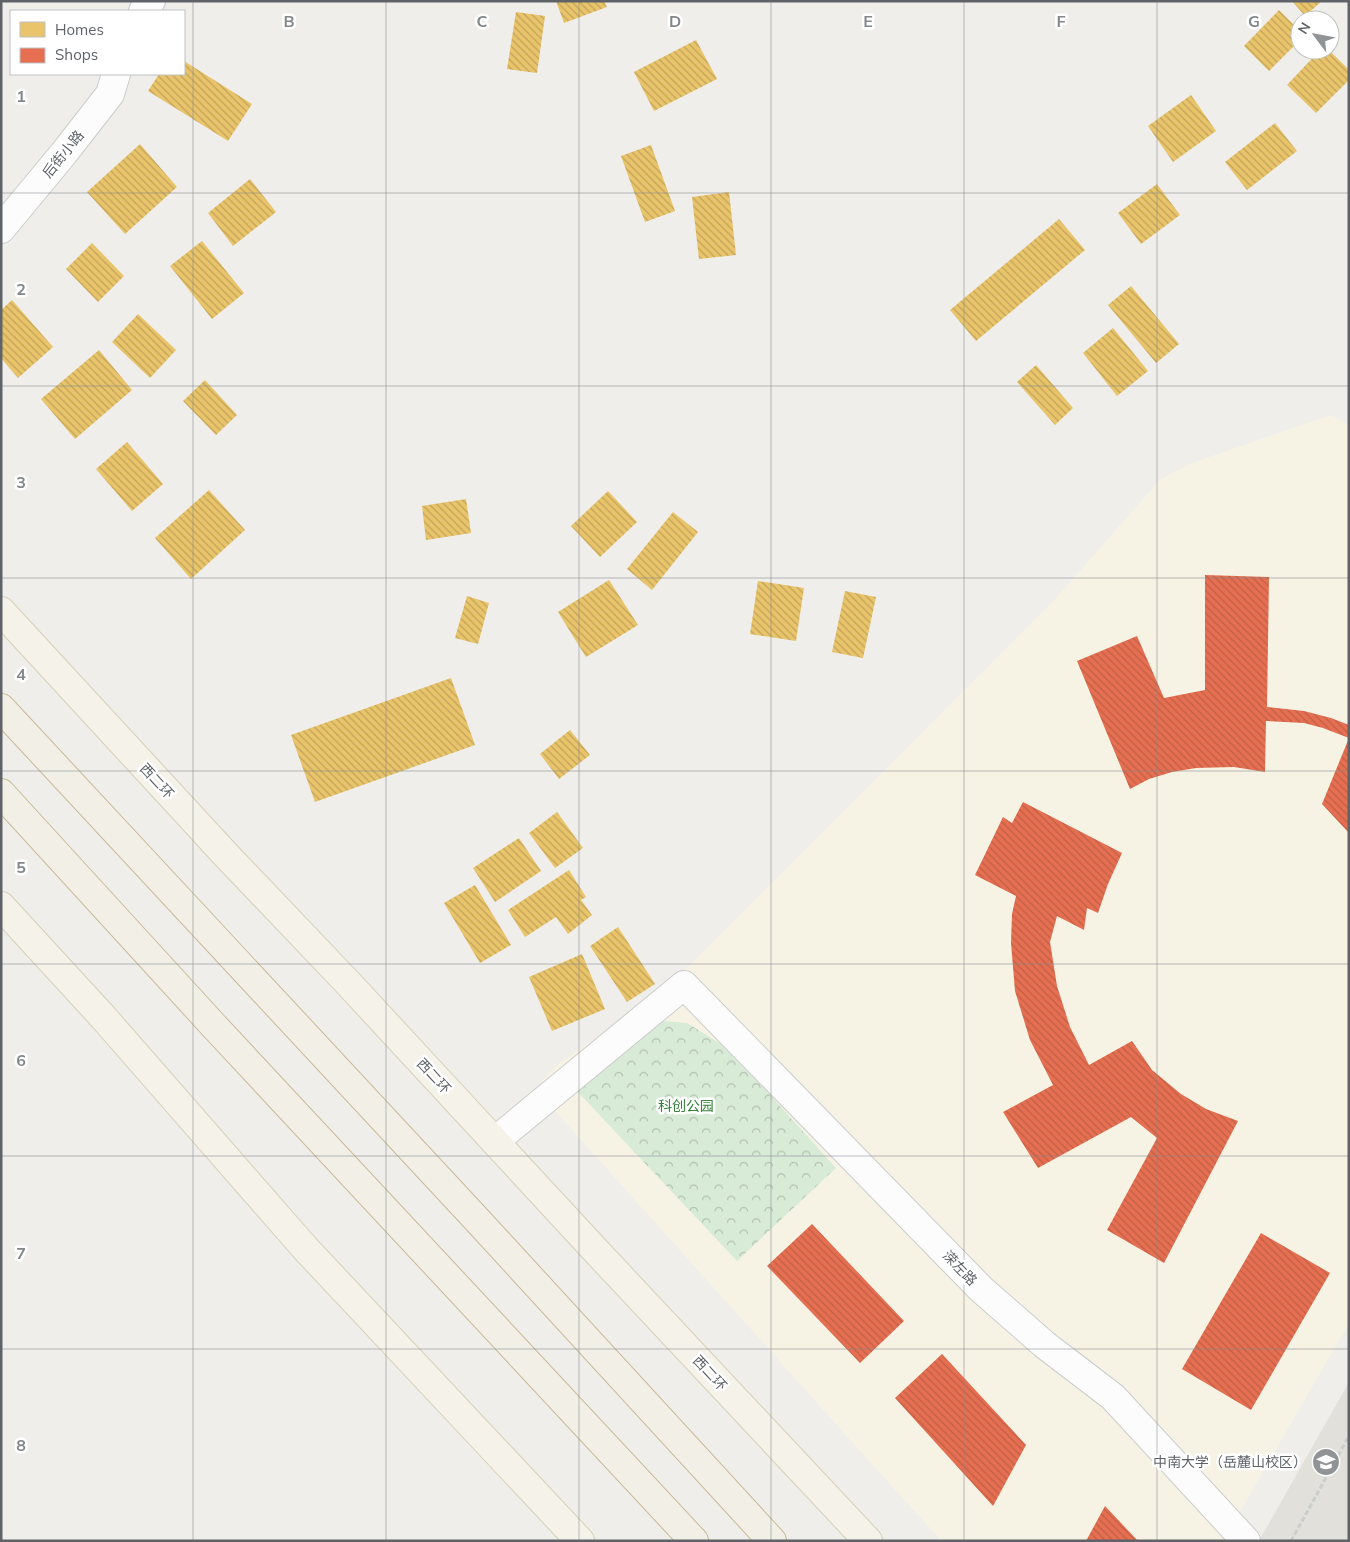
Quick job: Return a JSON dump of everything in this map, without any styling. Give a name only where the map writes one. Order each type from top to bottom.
[{"type":"highway","points":[[1,708],[474,1216],[772,1541]]},
{"type":"highway","points":[[1,793],[208,1019],[694,1541]]},
{"type":"main road","name":"西二环","points":[[1,611],[226,856],[349,984],[868,1541]]},
{"type":"main road","points":[[1,906],[103,1018],[305,1248],[580,1541]]},
{"type":"street","name":"后街小路","points":[[1,229],[110,94],[116,75]]},
{"type":"street","name":"溁左路","points":[[495,1141],[684,985],[981,1289],[1044,1345],[1113,1397],[1246,1541]]},
{"type":"path","points":[[1291,1541],[1349,1436]]},
{"type":"shaded area","points":[[1331,415],[1349,425],[1349,1323],[1223,1541],[942,1541],[556,1112],[542,1081],[557,1065],[628,1016],[690,965],[1055,599],[1160,480],[1189,464]]},
{"type":"shaded area","name":"中南大学（岳麓山校区）","points":[[1349,1382],[1349,1541],[1259,1541]]},
{"type":"green space","name":"科创公园","points":[[663,1021],[687,1023],[721,1044],[735,1056],[836,1168],[737,1261],[575,1089],[644,1026]]},
{"type":"building: Homes","points":[[556,1],[604,1],[607,7],[564,23]]},
{"type":"building: Homes","points":[[1292,1],[1322,1],[1312,10],[1300,10]]},
{"type":"building: Homes","points":[[1279,10],[1290,21],[1290,50],[1269,71],[1244,46]]},
{"type":"building: Homes","points":[[516,12],[545,16],[537,73],[507,69]]},
{"type":"building: Homes","points":[[696,40],[717,79],[654,111],[634,72]]},
{"type":"building: Homes","points":[[1311,60],[1339,60],[1349,70],[1349,80],[1316,113],[1287,85]]},
{"type":"building: Homes","points":[[185,62],[252,104],[228,141],[148,91],[158,75],[185,75]]},
{"type":"building: Homes","points":[[1191,95],[1216,131],[1173,162],[1148,126]]},
{"type":"building: Homes","points":[[1275,123],[1297,151],[1247,190],[1225,162]]},
{"type":"building: Homes","points":[[140,144],[177,187],[125,234],[87,192]]},
{"type":"building: Homes","points":[[651,145],[675,211],[645,222],[621,156]]},
{"type":"building: Homes","points":[[250,179],[276,212],[233,246],[208,213]]},
{"type":"building: Homes","points":[[1157,184],[1180,215],[1141,244],[1118,213]]},
{"type":"building: Homes","points":[[729,192],[736,255],[699,259],[692,197]]},
{"type":"building: Homes","points":[[1059,219],[1085,250],[976,341],[950,310]]},
{"type":"building: Homes","points":[[202,241],[244,293],[212,319],[170,266]]},
{"type":"building: Homes","points":[[92,243],[124,276],[98,302],[66,269]]},
{"type":"building: Homes","points":[[1131,286],[1179,344],[1156,363],[1108,305]]},
{"type":"building: Homes","points":[[12,300],[53,347],[18,378],[1,358],[1,310]]},
{"type":"building: Homes","points":[[138,314],[176,350],[150,378],[112,342]]},
{"type":"building: Homes","points":[[1113,328],[1148,371],[1117,396],[1083,353]]},
{"type":"building: Homes","points":[[99,350],[132,390],[75,439],[41,399]]},
{"type":"building: Homes","points":[[1036,365],[1073,408],[1055,425],[1017,382]]},
{"type":"building: Homes","points":[[205,380],[237,415],[216,435],[183,401]]},
{"type":"building: Homes","points":[[127,442],[163,484],[132,511],[96,469]]},
{"type":"building: Homes","points":[[209,490],[245,530],[191,579],[155,538]]},
{"type":"building: Homes","points":[[608,491],[637,522],[600,557],[571,526]]},
{"type":"building: Homes","points":[[466,499],[471,533],[426,540],[422,506]]},
{"type":"building: Homes","points":[[673,512],[698,532],[652,590],[627,569]]},
{"type":"building: Homes","points":[[609,580],[638,625],[586,657],[558,612]]},
{"type":"building: Homes","points":[[758,581],[804,588],[796,641],[750,634]]},
{"type":"building: Homes","points":[[845,591],[876,597],[863,658],[832,652]]},
{"type":"building: Homes","points":[[467,596],[489,603],[478,644],[455,638]]},
{"type":"building: Homes","points":[[451,678],[475,745],[315,802],[291,735]]},
{"type":"building: Homes","points":[[570,730],[590,755],[559,779],[540,754]]},
{"type":"building: Homes","points":[[557,812],[583,848],[555,868],[529,833]]},
{"type":"building: Homes","points":[[519,838],[541,871],[495,902],[473,868]]},
{"type":"building: Homes","points":[[569,870],[586,897],[581,900],[592,915],[568,934],[556,917],[525,937],[508,910]]},
{"type":"building: Homes","points":[[475,885],[511,945],[480,963],[444,903]]},
{"type":"building: Homes","points":[[618,927],[655,984],[627,1002],[590,946]]},
{"type":"building: Homes","points":[[582,954],[605,1009],[552,1031],[529,977]]},
{"type":"building: Shops","points":[[1205,575],[1269,577],[1267,707],[1304,711],[1331,718],[1349,725],[1349,738],[1304,723],[1266,721],[1265,772],[1234,767],[1196,768],[1172,772],[1149,779],[1130,789],[1077,661],[1137,636],[1164,698],[1205,690]]},
{"type":"building: Shops","points":[[1349,738],[1349,833],[1322,804]]},
{"type":"building: Shops","points":[[1023,802],[1122,853],[1098,913],[1087,908],[1084,930],[1057,916],[1050,942],[1057,986],[1070,1027],[1089,1065],[1132,1041],[1152,1070],[1181,1094],[1206,1109],[1238,1121],[1164,1263],[1107,1230],[1157,1138],[1131,1117],[1038,1168],[1003,1112],[1053,1085],[1030,1040],[1015,991],[1011,943],[1012,914],[1016,896],[975,875],[1003,817],[1012,823]]},
{"type":"building: Shops","points":[[812,1224],[904,1321],[860,1363],[767,1266]]},
{"type":"building: Shops","points":[[1261,1233],[1330,1273],[1251,1410],[1182,1369]]},
{"type":"building: Shops","points":[[942,1354],[1026,1445],[993,1506],[895,1398]]},
{"type":"building: Shops","points":[[1105,1506],[1138,1541],[1086,1541]]},
{"type":"place","name":"中南大学（岳麓山校区）","points":[[1326,1462]]}]
